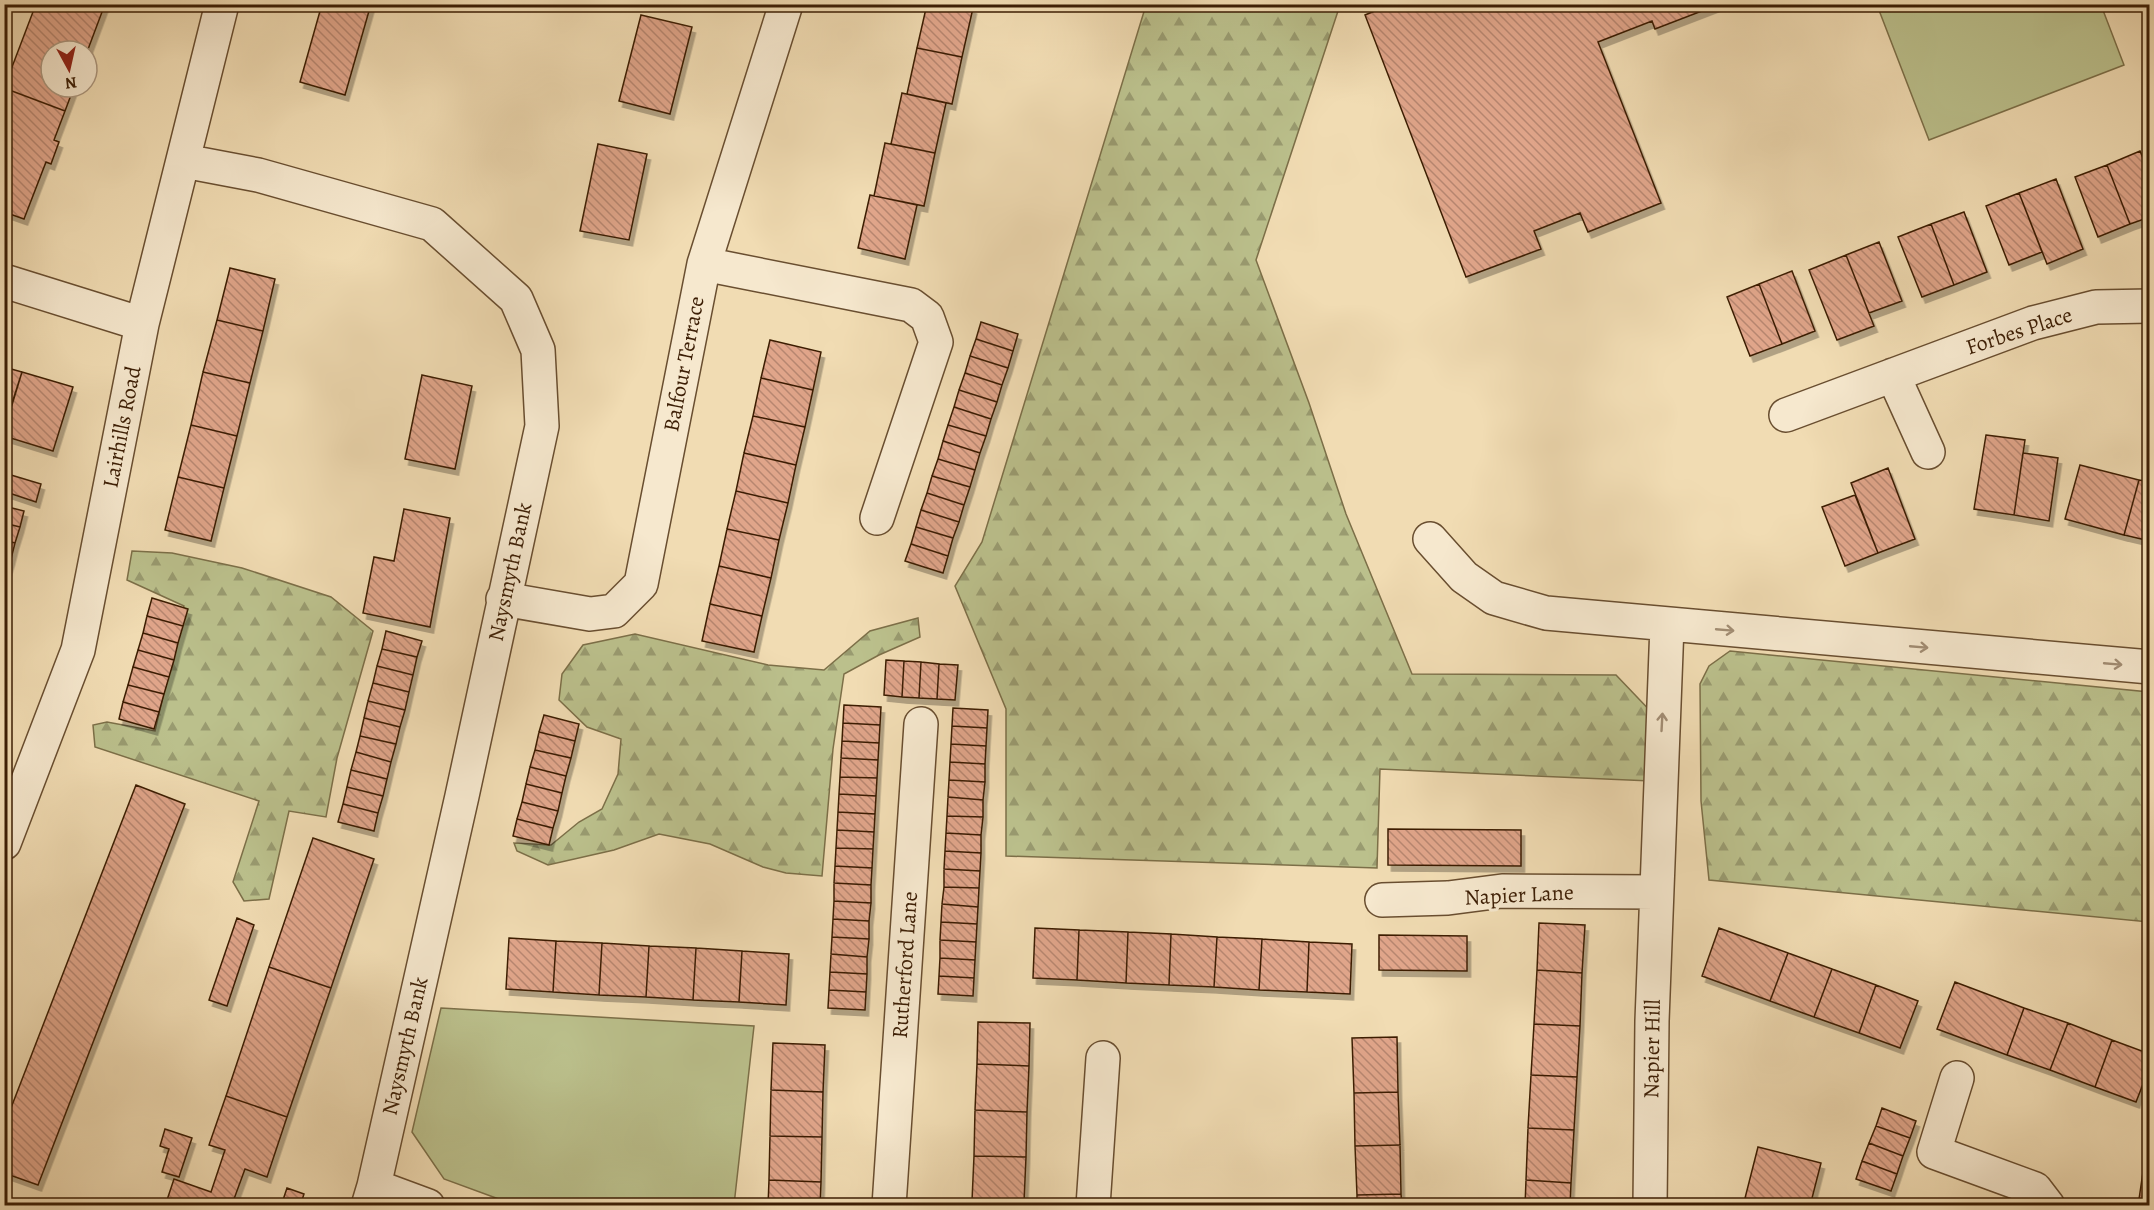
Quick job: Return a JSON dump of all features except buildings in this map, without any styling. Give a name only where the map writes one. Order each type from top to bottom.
[{"type":"street","name":"Lairhills Road","points":[[4,843],[78,650],[142,324],[222,4]]},
{"type":"street","name":"Balfour Terrace","points":[[503,599],[590,614],[614,611],[641,584],[704,264],[786,4]]},
{"type":"street","name":"Naysmyth Bank","points":[[184,161],[258,175],[432,224],[516,299],[538,350],[542,426],[462,796],[371,1196]]},
{"type":"street","points":[[704,264],[911,305],[927,318],[936,342],[877,518]]},
{"type":"street","points":[[4,280],[142,324]]},
{"type":"street","name":"Forbes Place","points":[[1786,415],[2033,323],[2096,307],[2150,306]]},
{"type":"street","points":[[1893,375],[1928,452]]},
{"type":"street","points":[[1430,539],[1464,577],[1494,598],[1546,613],[2150,667]]},
{"type":"street","name":"Napier Hill","points":[[1650,1206],[1656,892],[1667,625]]},
{"type":"street","name":"Rutherford Lane","points":[[889,1206],[921,724]]},
{"type":"street","name":"Napier Lane","points":[[1382,900],[1448,898],[1502,891],[1656,892]]},
{"type":"street","points":[[1093,1206],[1102,1058]]},
{"type":"street","points":[[1957,1078],[1934,1152],[2035,1189],[2048,1206]]},
{"type":"street","points":[[371,1196],[428,1206]]},
{"type":"green space","points":[[1146,5],[1340,5],[1256,260],[1309,403],[1346,514],[1412,674],[1616,675],[1658,719],[1651,781],[1380,769],[1377,868],[1006,856],[1006,709],[955,586],[982,542]]},
{"type":"green space","points":[[1877,5],[2101,5],[2124,65],[1929,140]]},
{"type":"green space","points":[[132,551],[172,553],[242,568],[331,597],[373,631],[337,758],[326,817],[289,811],[269,899],[244,901],[233,882],[259,801],[95,747],[93,725],[107,722],[155,731],[184,606],[127,580]]},
{"type":"green space","points":[[918,618],[920,637],[844,674],[833,749],[822,876],[786,873],[763,867],[710,844],[659,834],[614,850],[548,865],[517,851],[514,843],[551,845],[579,822],[602,809],[618,774],[621,739],[587,727],[559,700],[562,674],[583,645],[635,634],[768,665],[824,670],[870,631]]},
{"type":"green space","points":[[1730,651],[2149,692],[2149,922],[1709,880],[1701,801],[1700,684],[1709,666]]},
{"type":"green space","points":[[441,1008],[754,1026],[734,1205],[515,1205],[444,1179],[412,1132]]}]
